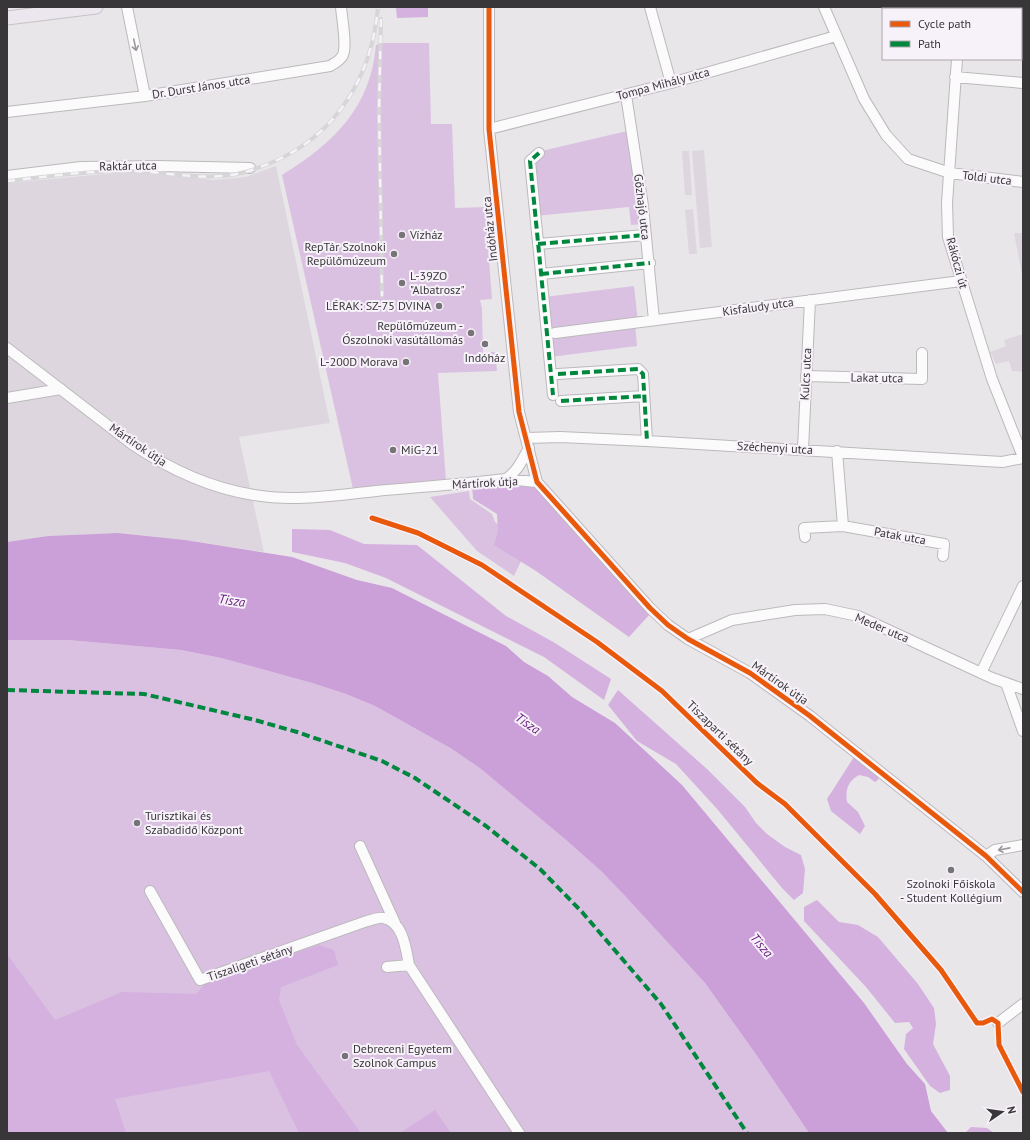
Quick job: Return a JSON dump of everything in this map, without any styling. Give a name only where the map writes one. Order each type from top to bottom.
[{"type":"main road","points":[[7,18],[73,8],[96,7]]},
{"type":"street","points":[[127,7],[146,96]]},
{"type":"street","name":"Dr. Durst János utca","points":[[7,112],[146,96],[330,66],[338,62],[343,55],[344,46],[341,7]]},
{"type":"street","name":"Indóház utca","points":[[489,7],[489,128],[519,406],[537,482]]},
{"type":"street","points":[[650,7],[671,83]]},
{"type":"street","name":"Toldi utca","points":[[824,7],[864,99],[886,135],[908,159],[950,173],[1023,182]]},
{"type":"street","name":"Tompa Mihály utca","points":[[489,128],[626,95],[836,36]]},
{"type":"street","name":"Rákóczi út","points":[[957,60],[947,203],[948,237],[992,379],[1023,457]]},
{"type":"street","points":[[955,77],[1023,83]]},
{"type":"street","name":"Gőzhajó utca","points":[[626,95],[643,206],[645,235],[650,263],[654,320]]},
{"type":"street","points":[[539,153],[530,161],[541,274],[557,398],[644,396]]},
{"type":"street","name":"Raktár utca","points":[[7,176],[80,167],[158,166],[250,168]]},
{"type":"street","points":[[538,244],[645,235]]},
{"type":"street","points":[[541,274],[650,263]]},
{"type":"street","name":"Kisfaludy utca","points":[[555,334],[961,281]]},
{"type":"street","name":"Kulcs utca","points":[[803,449],[810,300]]},
{"type":"street","name":"Mártírok útja","points":[[7,348],[132,444],[167,466],[210,484],[255,496],[322,496],[506,479],[537,482],[650,608],[668,625],[688,639],[750,673],[810,716],[986,856],[1023,892]]},
{"type":"street","name":"Lakat utca","points":[[806,376],[922,379],[922,353]]},
{"type":"street","points":[[558,374],[638,369],[643,374],[647,441]]},
{"type":"street","points":[[7,398],[61,389]]},
{"type":"street","name":"Széchenyi utca","points":[[528,443],[560,437],[803,449],[1002,462],[1023,457]]},
{"type":"street","points":[[506,479],[513,475],[519,467],[528,443]]},
{"type":"street","points":[[837,452],[843,526]]},
{"type":"street","name":"Patak utca","points":[[805,537],[804,528],[843,526],[944,544],[942,556]]},
{"type":"street","points":[[980,673],[1023,586]]},
{"type":"street","name":"Meder utca","points":[[688,639],[732,620],[795,610],[825,609],[858,616],[980,673],[1023,690]]},
{"type":"street","points":[[1006,683],[1023,731]]},
{"type":"street","points":[[986,856],[995,850],[1023,845]]},
{"type":"street","points":[[360,846],[405,943],[409,965],[519,1133]]},
{"type":"street","name":"Tiszaligeti sétány","points":[[150,891],[200,980],[368,921],[383,918],[395,923]]},
{"type":"street","points":[[387,967],[409,965]]},
{"type":"street","points":[[998,1023],[1023,1004]]},
{"type":"shaded area","points":[[396,7],[428,7],[428,17],[397,18]]},
{"type":"shaded area","name":"RepTár Szolnoki Repülőmúzeum","points":[[382,43],[429,43],[431,124],[452,124],[455,208],[485,207],[492,299],[480,300],[482,308],[483,352],[495,352],[497,371],[438,373],[446,481],[353,489],[282,175],[318,150],[333,137],[346,122],[358,105],[366,87],[373,67],[376,45]]},
{"type":"shaded area","points":[[627,131],[644,224],[631,225],[629,207],[535,216],[533,153]]},
{"type":"shaded area","points":[[704,150],[712,247],[700,248],[692,151]]},
{"type":"shaded area","points":[[682,151],[689,151],[692,195],[685,195]]},
{"type":"shaded area","points":[[276,166],[330,423],[239,437],[264,552],[185,540],[118,533],[48,536],[7,542],[7,183],[138,171],[214,180],[246,177]]},
{"type":"shaded area","points":[[693,209],[697,254],[689,254],[685,210]]},
{"type":"shaded area","points":[[1014,233],[1023,233],[1023,280]]},
{"type":"shaded area","points":[[634,286],[638,322],[635,323],[637,346],[550,357],[544,297]]},
{"type":"shaded area","points":[[1023,334],[1023,372],[1012,371],[1009,361],[996,364],[990,352],[1006,346],[1004,340]]},
{"type":"shaded area","points":[[537,482],[650,614],[629,637],[536,571],[494,545],[498,531],[497,514],[473,499],[472,483]]},
{"type":"shaded area","points":[[469,491],[470,499],[492,514],[495,522],[517,539],[521,561],[514,576],[477,551],[430,497]]},
{"type":"shaded area","points":[[292,529],[330,530],[364,544],[417,545],[506,616],[555,643],[611,679],[604,700],[544,657],[386,578],[345,563],[292,552]]},
{"type":"shaded area","points":[[7,640],[68,640],[181,650],[221,658],[346,694],[375,706],[452,749],[481,769],[566,840],[601,871],[625,896],[705,983],[755,1053],[809,1133],[7,1133]]},
{"type":"shaded area","points":[[618,690],[707,769],[745,807],[756,823],[767,834],[785,847],[801,855],[805,869],[803,893],[794,900],[782,888],[718,810],[676,764],[637,741],[608,705]]},
{"type":"shaded area","points":[[854,757],[879,775],[878,780],[875,782],[868,777],[859,775],[852,780],[848,786],[846,794],[847,802],[858,812],[865,826],[860,834],[831,811],[827,799]]},
{"type":"shaded area","points":[[817,900],[839,922],[858,925],[878,937],[918,984],[934,1008],[936,1024],[933,1044],[950,1076],[950,1090],[940,1093],[930,1086],[904,1049],[906,1034],[913,1028],[909,1022],[895,1023],[866,987],[804,921],[804,907]]},
{"type":"shaded area","points":[[319,945],[334,950],[338,965],[281,987],[279,1000],[297,1045],[361,1133],[299,1133],[269,1071],[115,1099],[126,1133],[7,1133],[7,954],[55,1020],[122,992],[196,994],[208,981]]},
{"type":"shaded area","points":[[435,1110],[451,1133],[400,1133]]},
{"type":"shaded area","points":[[971,1127],[987,1128],[994,1133],[965,1133]]},
{"type":"water","name":"Tisza","points":[[118,533],[185,540],[292,557],[357,580],[392,588],[506,646],[524,662],[548,676],[572,697],[615,723],[682,785],[864,1003],[907,1064],[925,1084],[931,1111],[948,1133],[809,1133],[755,1053],[705,983],[601,871],[481,769],[452,749],[375,706],[346,694],[312,683],[221,658],[181,650],[68,640],[7,640],[7,542],[48,536]]},
{"type":"railway","points":[[7,181],[64,174],[107,171],[134,171],[209,177],[248,171],[273,162],[296,150],[316,136],[333,119],[348,100],[359,79],[368,56],[378,7]]},
{"type":"railway","points":[[381,19],[379,109],[382,296]]},
{"type":"marked path","points":[[539,153],[530,161],[553,395]]},
{"type":"marked path","points":[[538,244],[645,235]]},
{"type":"marked path","points":[[541,274],[650,263]]},
{"type":"marked path","points":[[558,374],[638,369],[643,374],[647,441]]},
{"type":"marked path","points":[[561,401],[644,396]]},
{"type":"marked path","points":[[7,690],[144,694],[255,720],[297,732],[382,761],[415,778],[486,826],[540,869],[582,912],[661,1004],[747,1133]]},
{"type":"cycle path","points":[[489,7],[489,129],[519,412],[537,482],[650,608],[668,625],[688,639],[750,673],[810,716],[986,856],[1023,892]]},
{"type":"cycle path","name":"Tiszaparti sétány","points":[[372,518],[418,533],[482,565],[597,642],[662,691],[757,783],[785,804],[875,894],[941,970],[977,1023],[983,1023],[992,1019],[998,1023],[999,1045],[1023,1092]]},
{"type":"place","name":"Vízház","points":[[402,235]]},
{"type":"place","name":"RepTár Szolnoki Repülőmúzeum","points":[[394,254]]},
{"type":"place","name":"L-39ZO \"Albatrosz\"","points":[[402,283]]},
{"type":"place","name":"LÉRAK: SZ-75 DVINA","points":[[439,306]]},
{"type":"place","name":"Repülőmúzeum - Ószolnoki vasútállomás","points":[[471,333]]},
{"type":"place","name":"Indóház","points":[[485,344]]},
{"type":"place","name":"L-200D Morava","points":[[406,362]]},
{"type":"place","name":"MiG-21","points":[[393,450]]},
{"type":"place","name":"Turisztikai és Szabadidő Központ","points":[[137,823]]},
{"type":"place","name":"Szolnoki Főiskola - Student Kollégium","points":[[951,870]]},
{"type":"place","name":"Debreceni Egyetem Szolnok Campus","points":[[345,1056]]}]
